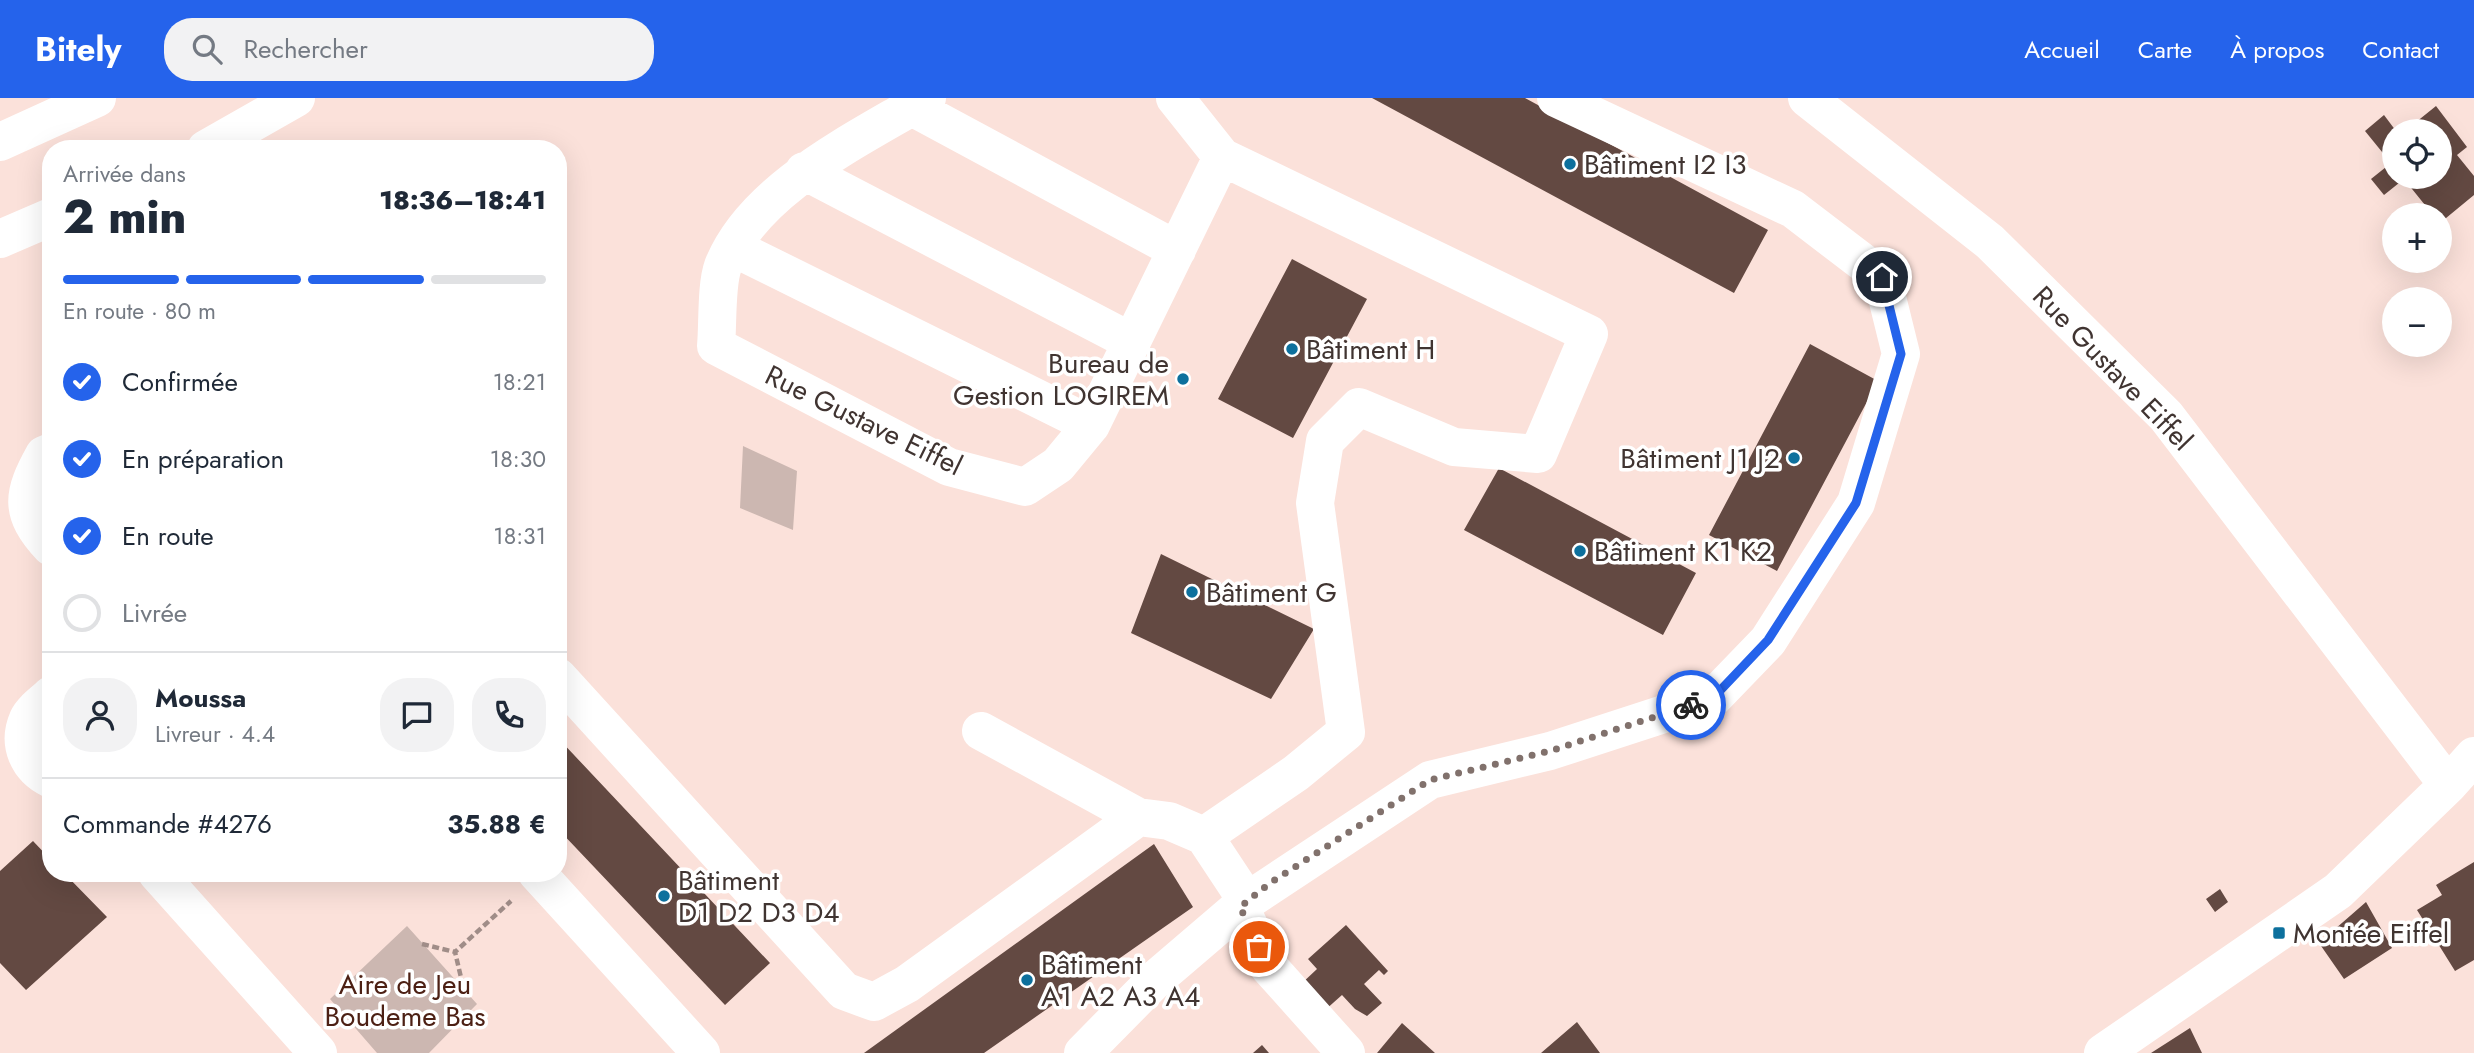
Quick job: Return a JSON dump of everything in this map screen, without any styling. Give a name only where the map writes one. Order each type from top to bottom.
[{"type":"main road","points":[[0,142],[97,98]]},
{"type":"main road","points":[[222,140],[296,98]]},
{"type":"main road","points":[[1175,98],[1222,157],[1589,334],[1538,454],[1454,447],[1359,407],[1325,441],[1315,503],[1346,732],[1296,773],[1205,836]]},
{"type":"main road","points":[[1083,1053],[1157,978],[1243,904],[1270,883],[1430,780],[1550,751],[1713,698],[1768,640],[1856,503],[1901,354],[1882,277],[1793,209],[1556,98]]},
{"type":"main road","name":"Rue Gustave Eiffel","points":[[1807,98],[1990,242],[2166,416],[2448,785]]},
{"type":"main road","points":[[919,103],[1177,250]]},
{"type":"main road","name":"Rue Gustave Eiffel","points":[[919,103],[804,171],[748,226],[722,267],[716,346],[949,467],[1025,486],[1058,465],[1091,425],[1222,157]]},
{"type":"main road","points":[[804,171],[1132,342]]},
{"type":"main road","points":[[0,239],[42,222]]},
{"type":"main road","points":[[734,248],[1091,425]]},
{"type":"main road","points":[[42,459],[26,488],[28,511],[42,533]]},
{"type":"main road","points":[[567,687],[844,991],[874,1002],[907,984],[1138,817]]},
{"type":"main road","points":[[42,704],[28,718],[23,743],[35,771],[42,774]]},
{"type":"main road","points":[[981,731],[1138,817],[1169,821],[1205,836],[1243,904],[1269,967],[1346,1053]]},
{"type":"main road","points":[[2103,1053],[2338,891],[2448,785],[2474,756]]},
{"type":"main road","points":[[165,882],[318,1053]]},
{"type":"main road","points":[[545,882],[701,1053]]},
{"type":"path","points":[[454,952],[529,882]]},
{"type":"path","points":[[422,944],[454,952]]},
{"type":"path","points":[[454,952],[463,986]]},
{"type":"green space","points":[[743,446],[797,471],[793,530],[740,508]]},
{"type":"green space","name":"Aire de Jeu Boudeme Bas","points":[[407,926],[477,1004],[429,1053],[377,1053],[330,999]]},
{"type":"building","name":"Bâtiment I2 I3","points":[[1372,98],[1525,98],[1768,230],[1734,293]]},
{"type":"building","points":[[2436,106],[2446,119],[2420,119]]},
{"type":"building","points":[[2384,115],[2387,119],[2382,119],[2382,152],[2365,131]]},
{"type":"building","points":[[2452,127],[2467,147],[2457,155],[2474,176],[2474,195],[2452,213],[2452,203],[2423,203],[2412,189],[2452,189]]},
{"type":"building","points":[[2382,170],[2382,189],[2392,189],[2384,195],[2371,179]]},
{"type":"building","name":"Bâtiment H","points":[[1292,259],[1367,299],[1293,438],[1218,399]]},
{"type":"building","name":"Bâtiment J1 J2","points":[[1810,344],[1878,381],[1777,571],[1709,535]]},
{"type":"building","name":"Bâtiment K1 K2","points":[[1499,468],[1696,573],[1663,635],[1464,530]]},
{"type":"building","name":"Bâtiment G","points":[[1161,554],[1314,629],[1271,699],[1131,633]]},
{"type":"building","name":"Bâtiment D1 D2 D3 D4","points":[[567,748],[770,963],[725,1005],[567,838]]},
{"type":"building","points":[[33,841],[42,850],[42,882],[73,882],[107,917],[26,990],[0,963],[0,871]]},
{"type":"building","name":"Bâtiment A1 A2 A3 A4","points":[[1154,844],[1193,907],[984,1053],[864,1053]]},
{"type":"building","points":[[2474,862],[2474,960],[2455,971],[2417,910],[2442,895],[2436,885]]},
{"type":"building","points":[[2220,889],[2228,902],[2215,912],[2206,899]]},
{"type":"building","points":[[2366,902],[2392,948],[2344,979],[2319,943]]},
{"type":"building","points":[[1346,925],[1388,971],[1384,975],[1379,970],[1364,984],[1382,1003],[1367,1016],[1355,1009],[1342,995],[1324,1011],[1300,985],[1317,969],[1308,959]]},
{"type":"building","points":[[1577,1022],[1600,1053],[1541,1053]]},
{"type":"building","points":[[1402,1023],[1435,1053],[1377,1053]]},
{"type":"building","points":[[2190,1028],[2202,1053],[2151,1053]]},
{"type":"building","points":[[1262,1045],[1269,1053],[1253,1053]]},
{"type":"way so far","points":[[1259,947],[1240,907],[1270,883],[1430,780],[1550,751],[1691,705]]},
{"type":"place","name":"Bâtiment I2 I3","points":[[1570,164]]},
{"type":"place","name":"Bâtiment H","points":[[1292,349]]},
{"type":"place","name":"Bureau de Gestion LOGIREM","points":[[1183,379]]},
{"type":"place","name":"Bâtiment J1 J2","points":[[1794,458]]},
{"type":"place","name":"Bâtiment K1 K2","points":[[1580,551]]},
{"type":"place","name":"Bâtiment G","points":[[1192,592]]},
{"type":"place","name":"Bâtiment D1 D2 D3 D4","points":[[664,896]]},
{"type":"place","name":"Montée Eiffel","points":[[2279,933]]},
{"type":"place","name":"Bâtiment A1 A2 A3 A4","points":[[1027,980]]},
{"type":"route","points":[[1691,705],[1713,698],[1768,640],[1856,503],[1901,354],[1882,277]]}]
